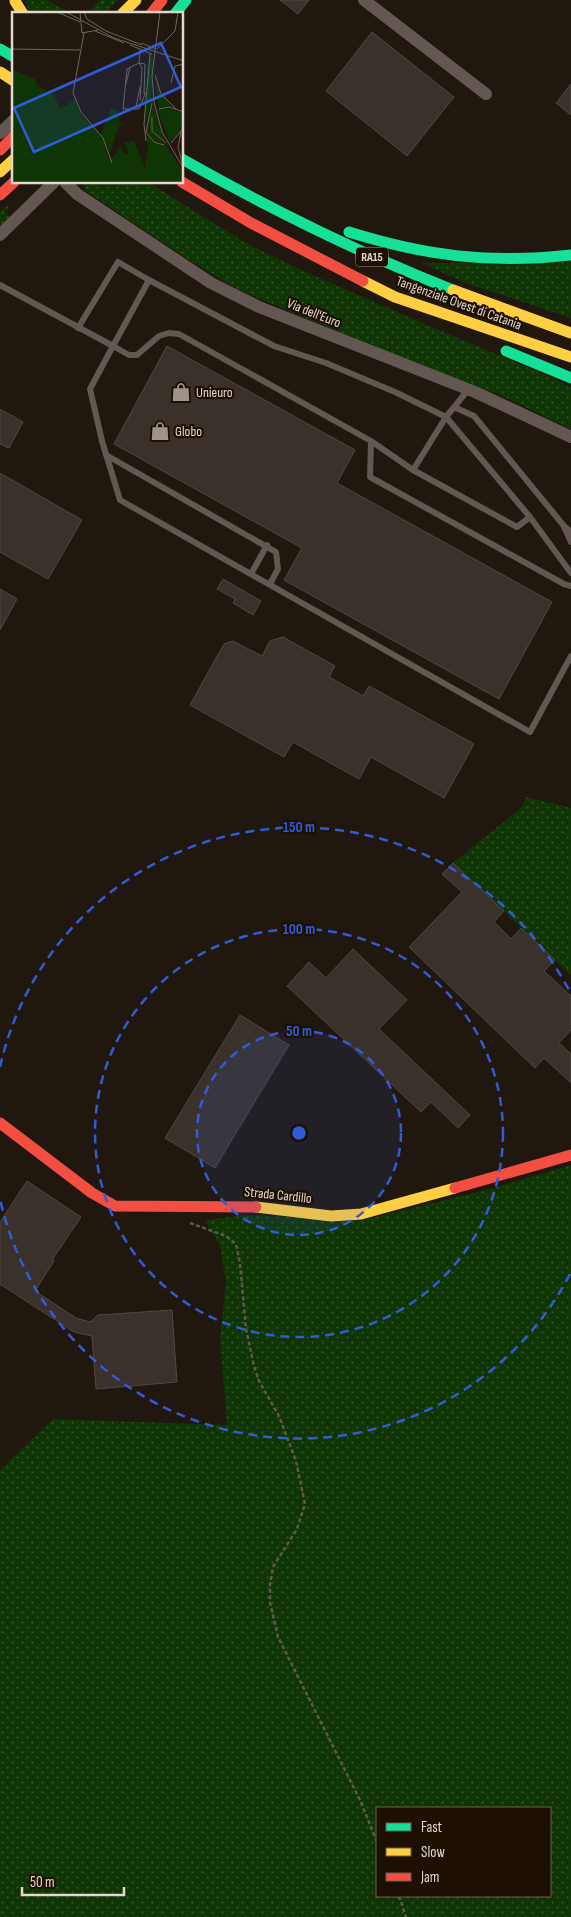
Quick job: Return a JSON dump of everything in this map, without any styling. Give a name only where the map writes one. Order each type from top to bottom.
[{"type":"main road","points":[[124,12],[136,0]]},
{"type":"main road","points":[[136,12],[145,0]]},
{"type":"main road","points":[[153,12],[162,0]]},
{"type":"main road","points":[[177,12],[186,0]]},
{"type":"main road","points":[[15,1],[22,12]]},
{"type":"main road","points":[[0,49],[12,56]]},
{"type":"main road","points":[[0,72],[12,80]]},
{"type":"main road","points":[[0,150],[12,138]]},
{"type":"main road","points":[[184,150],[210,161]]},
{"type":"main road","name":"Tangenziale Ovest di Catania","points":[[184,160],[338,242],[425,280],[496,308],[571,333]]},
{"type":"main road","points":[[0,172],[12,161]]},
{"type":"main road","name":"Tangenziale Ovest di Catania","points":[[184,183],[266,232],[395,297],[571,357]]},
{"type":"main road","points":[[0,195],[12,184]]},
{"type":"main road","points":[[305,211],[322,220]]},
{"type":"main road","points":[[339,228],[375,241],[413,251],[447,256],[489,259],[571,255]]},
{"type":"main road","points":[[395,297],[437,323]]},
{"type":"main road","points":[[496,348],[571,378]]},
{"type":"main road","name":"Strada Cardillo","points":[[0,1123],[92,1193],[115,1206],[244,1206],[331,1216],[361,1214],[571,1155]]},
{"type":"street","points":[[364,0],[486,94]]},
{"type":"street","points":[[0,133],[12,122]]},
{"type":"street","points":[[0,235],[52,184]]},
{"type":"street","name":"Via dell'Euro","points":[[67,184],[85,200],[211,283],[232,294],[468,390],[571,437]]},
{"type":"lane","points":[[78,328],[118,262],[274,346],[326,363],[387,388],[446,417],[530,517],[571,573]]},
{"type":"lane","points":[[149,280],[90,389],[106,455],[120,500],[530,732],[571,656]]},
{"type":"lane","points":[[0,285],[129,355],[137,354],[159,336],[169,333],[179,334],[371,441],[413,470],[517,527],[530,517]]},
{"type":"lane","points":[[413,470],[446,417],[468,390]]},
{"type":"lane","points":[[454,407],[474,416],[564,526],[571,532]]},
{"type":"lane","points":[[371,441],[370,477],[564,584],[571,586]]},
{"type":"lane","points":[[106,455],[267,545],[276,552],[278,569],[270,584]]},
{"type":"lane","points":[[564,526],[571,542]]},
{"type":"lane","points":[[252,574],[267,545]]},
{"type":"path","points":[[183,1221],[203,1226],[226,1236],[236,1244],[240,1263],[246,1329],[254,1366],[259,1381],[279,1416],[296,1461],[305,1504],[297,1529],[273,1567],[270,1602],[278,1637],[360,1800],[376,1840]]},
{"type":"path","points":[[399,1897],[406,1917]]},
{"type":"green space","points":[[26,0],[46,0],[68,12],[29,12]]},
{"type":"green space","points":[[100,0],[118,0],[107,12],[89,12]]},
{"type":"green space","points":[[83,184],[151,184],[246,243],[301,270],[571,387],[571,429],[498,394],[372,346],[237,289],[84,190]]},
{"type":"green space","points":[[9,204],[6,213],[11,217],[0,227],[0,212]]},
{"type":"green space","points":[[571,262],[571,318],[463,282],[422,263]]},
{"type":"green space","points":[[526,797],[571,808],[571,975],[453,863],[522,807]]},
{"type":"green space","points":[[571,1165],[571,1917],[0,1917],[0,1470],[53,1419],[227,1425],[220,1338],[226,1282],[220,1246],[205,1220],[246,1215],[363,1220],[490,1189]]},
{"type":"building","points":[[280,0],[309,0],[298,14]]},
{"type":"building","points":[[372,32],[454,97],[407,156],[326,91]]},
{"type":"building","points":[[571,84],[571,115],[556,103]]},
{"type":"building","points":[[167,346],[355,450],[337,483],[552,602],[499,699],[284,580],[302,548],[114,444]]},
{"type":"building","points":[[0,409],[23,422],[9,448],[0,444]]},
{"type":"building","points":[[0,473],[82,520],[48,579],[0,552]]},
{"type":"building","points":[[223,579],[261,601],[253,615],[233,603],[235,599],[217,589]]},
{"type":"building","points":[[0,589],[17,599],[0,630]]},
{"type":"building","points":[[283,637],[335,666],[329,677],[363,696],[369,686],[474,744],[444,798],[371,757],[359,779],[293,742],[284,757],[190,705],[224,644],[233,641],[262,656],[270,641]]},
{"type":"building","points":[[453,863],[504,911],[494,922],[511,939],[521,928],[555,960],[544,971],[571,996],[571,1030],[559,1043],[571,1054],[571,1083],[544,1058],[535,1068],[409,947],[462,892],[442,874]]},
{"type":"building","points":[[353,949],[407,1000],[379,1029],[470,1115],[458,1128],[431,1102],[421,1112],[287,986],[309,962],[326,978]]},
{"type":"building","points":[[240,1015],[289,1045],[215,1168],[165,1138]]},
{"type":"building","points":[[27,1181],[81,1217],[52,1260],[54,1261],[35,1291],[76,1318],[90,1322],[98,1315],[172,1310],[177,1382],[96,1389],[92,1336],[74,1332],[0,1284],[0,1222]]},
{"type":"traffic: fast","points":[[177,12],[186,0]]},
{"type":"traffic: fast","points":[[0,49],[12,56]]},
{"type":"traffic: fast","points":[[184,160],[315,229],[383,261],[453,290]]},
{"type":"traffic: fast","points":[[349,232],[405,247],[459,256],[513,259],[571,255]]},
{"type":"traffic: fast","points":[[506,351],[571,378]]},
{"type":"traffic: slow","points":[[124,12],[136,0]]},
{"type":"traffic: slow","points":[[15,1],[22,12]]},
{"type":"traffic: slow","points":[[0,72],[12,80]]},
{"type":"traffic: slow","points":[[0,172],[12,161]]},
{"type":"traffic: slow","points":[[363,281],[395,297],[571,357]]},
{"type":"traffic: slow","points":[[453,290],[571,333]]},
{"type":"traffic: slow","points":[[256,1207],[331,1216],[361,1214],[455,1188]]},
{"type":"traffic: jam","points":[[153,12],[162,0]]},
{"type":"traffic: jam","points":[[0,150],[12,138]]},
{"type":"traffic: jam","points":[[184,183],[251,223],[363,281]]},
{"type":"traffic: jam","points":[[0,195],[12,184]]},
{"type":"traffic: jam","points":[[0,1123],[92,1193],[115,1206],[256,1207]]},
{"type":"traffic: jam","points":[[455,1188],[571,1155]]},
{"type":"place","name":"Unieuro","points":[[181,392]]},
{"type":"place","name":"Globo","points":[[160,431]]}]
